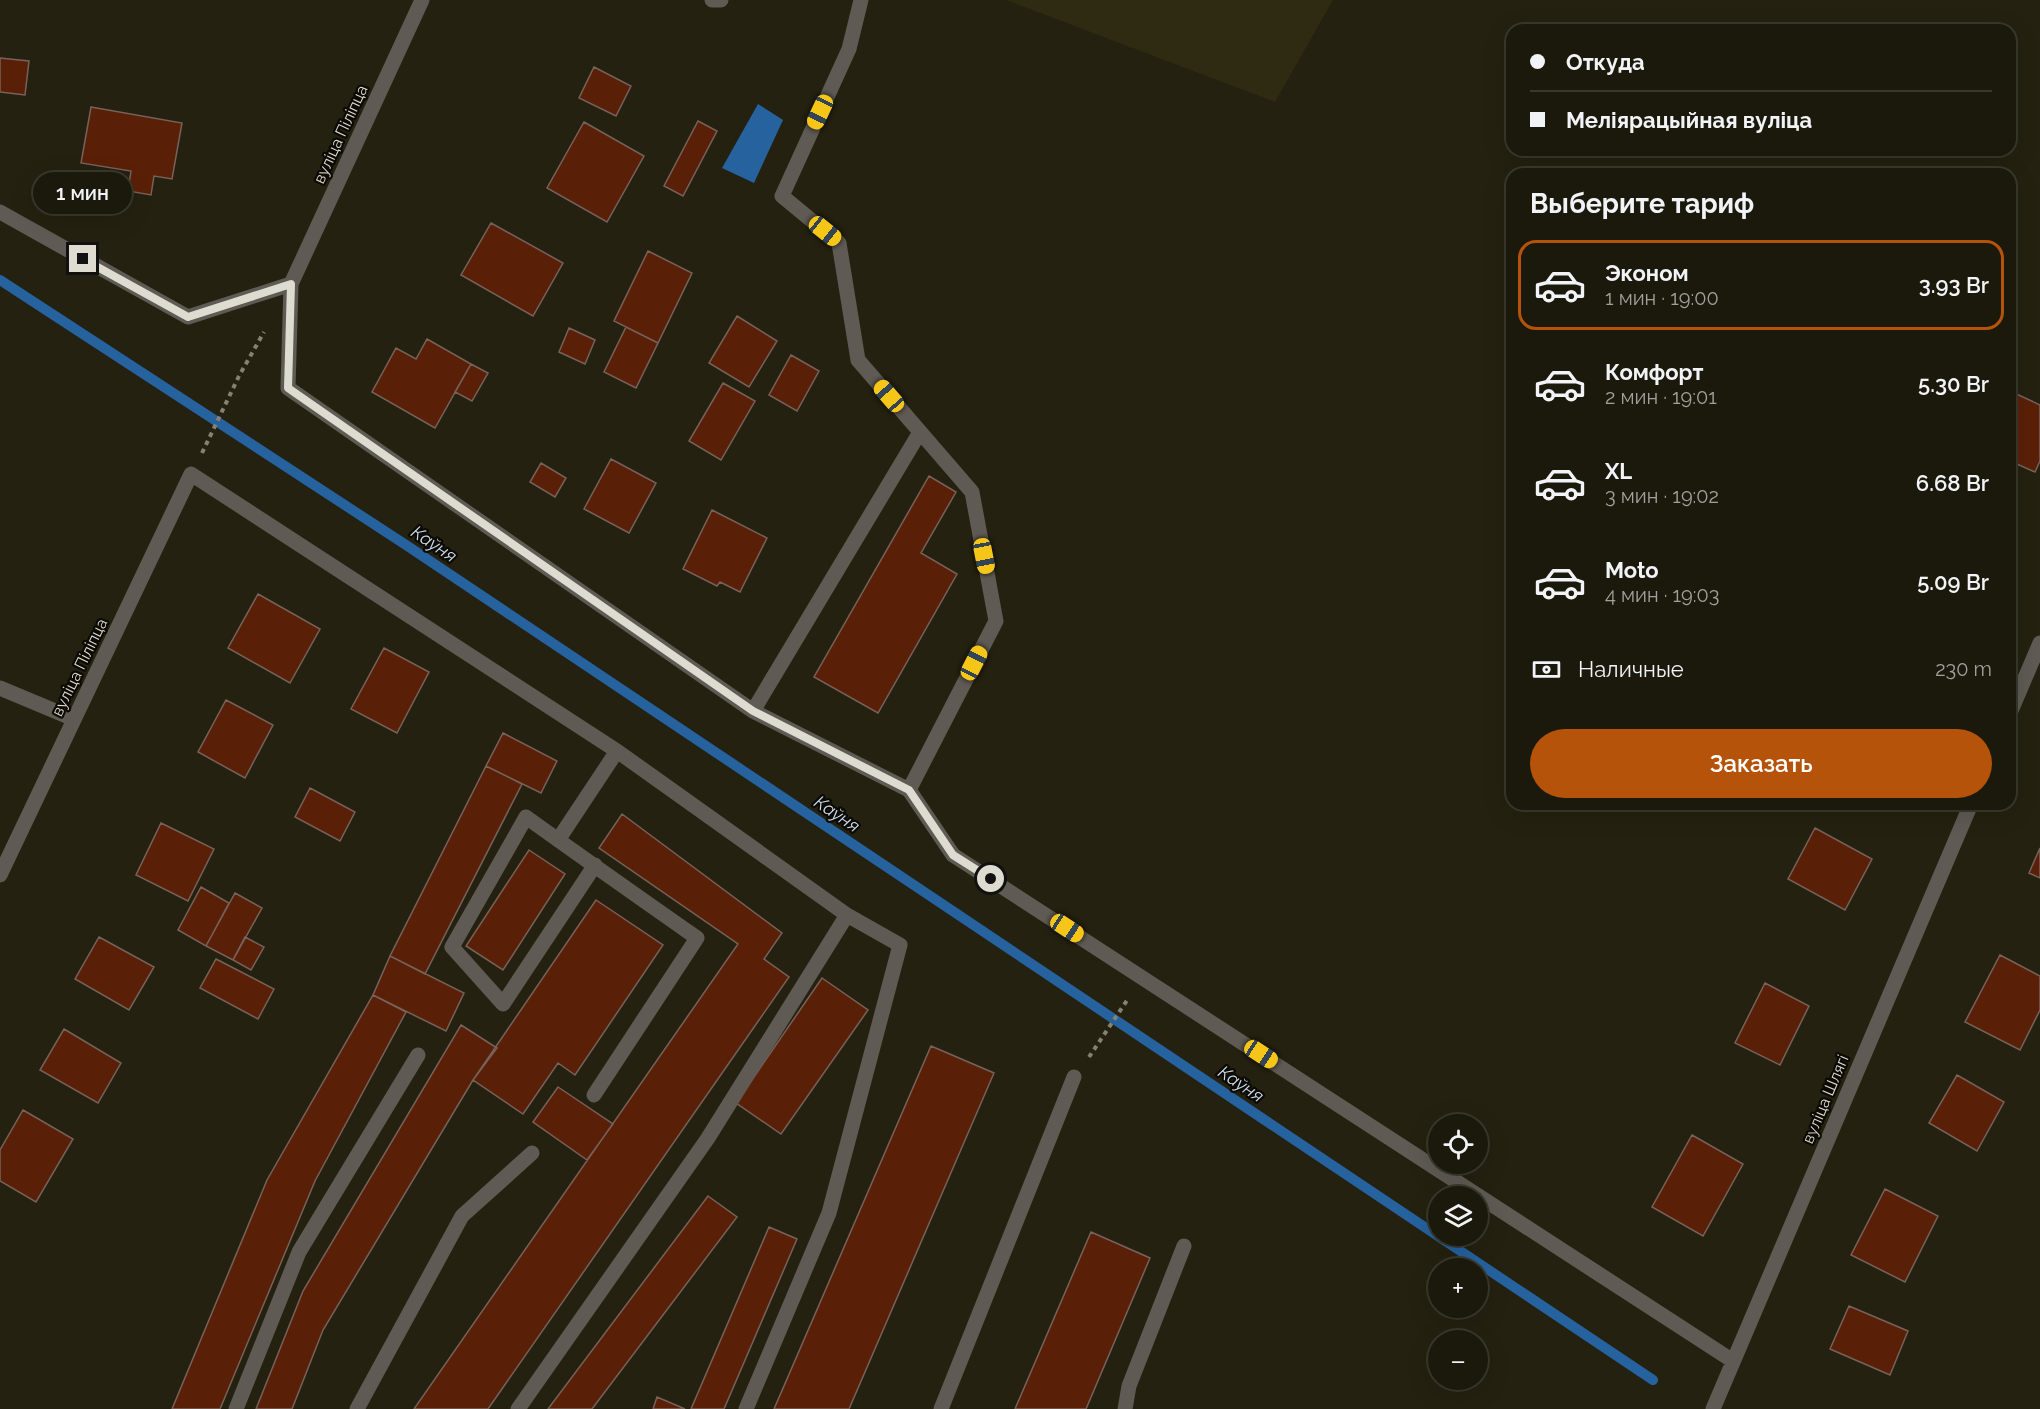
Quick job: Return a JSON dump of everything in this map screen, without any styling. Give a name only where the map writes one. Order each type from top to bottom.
[{"type":"street","name":"вуліца Піліпца","points":[[291,284],[422,0]]},
{"type":"street","points":[[712,0],[721,0]]},
{"type":"street","points":[[861,0],[849,49],[782,196],[840,243],[858,360],[972,492],[996,621],[909,790]]},
{"type":"street","points":[[0,212],[188,317],[291,284],[288,388],[753,711],[909,790],[953,855],[1733,1361]]},
{"type":"street","points":[[753,711],[920,432]]},
{"type":"street","name":"вуліца Піліпца","points":[[0,874],[191,474],[617,751]]},
{"type":"street","points":[[2016,699],[2040,642]]},
{"type":"street","points":[[0,688],[74,719]]},
{"type":"street","points":[[558,840],[617,751],[847,915],[900,945],[829,1213],[746,1409]]},
{"type":"street","name":"вуліца Шлягі","points":[[1713,1409],[1968,810]]},
{"type":"street","points":[[594,1095],[697,938],[526,817],[452,947],[503,1004],[595,866]]},
{"type":"street","points":[[518,1409],[708,1138],[847,915]]},
{"type":"street","points":[[236,1409],[299,1252],[418,1055]]},
{"type":"street","points":[[940,1409],[1074,1077]]},
{"type":"street","points":[[357,1409],[462,1216],[532,1153]]},
{"type":"street","points":[[1125,1409],[1129,1386],[1184,1246]]},
{"type":"path","points":[[207,444],[239,376]]},
{"type":"path","points":[[1102,1038],[1127,1001]]},
{"type":"shaded area","points":[[1006,0],[1333,0],[1275,102]]},
{"type":"water","points":[[758,104],[783,120],[754,183],[722,168]]},
{"type":"building","points":[[0,58],[29,61],[25,95],[0,92]]},
{"type":"building","points":[[594,67],[631,86],[616,116],[579,98]]},
{"type":"building","points":[[91,107],[182,123],[172,179],[154,176],[151,195],[128,191],[131,171],[81,163]]},
{"type":"building","points":[[698,121],[717,131],[683,196],[664,186]]},
{"type":"building","points":[[584,122],[644,156],[607,222],[547,188]]},
{"type":"building","points":[[491,223],[563,263],[533,316],[461,275]]},
{"type":"building","points":[[648,251],[692,273],[658,343],[614,321]]},
{"type":"building","points":[[737,316],[777,341],[749,387],[709,363]]},
{"type":"building","points":[[626,327],[658,343],[636,388],[604,372]]},
{"type":"building","points":[[569,328],[595,340],[585,364],[559,352]]},
{"type":"building","points":[[427,339],[471,364],[435,428],[372,392],[396,348],[416,359]]},
{"type":"building","points":[[791,355],[819,371],[797,411],[769,395]]},
{"type":"building","points":[[471,364],[488,373],[472,401],[455,392]]},
{"type":"building","points":[[723,383],[755,401],[721,460],[689,441]]},
{"type":"building","points":[[2016,394],[2040,405],[2040,461],[2035,472],[2016,464]]},
{"type":"building","points":[[611,459],[656,483],[629,533],[584,509]]},
{"type":"building","points":[[541,463],[566,478],[555,497],[530,482]]},
{"type":"building","points":[[929,476],[956,492],[921,553],[957,574],[878,713],[814,677]]},
{"type":"building","points":[[712,510],[767,538],[740,592],[720,582],[717,586],[683,569]]},
{"type":"building","points":[[258,594],[320,629],[290,683],[228,648]]},
{"type":"building","points":[[384,648],[429,672],[397,733],[351,709]]},
{"type":"building","points":[[226,700],[273,725],[245,778],[198,752]]},
{"type":"building","points":[[503,733],[557,761],[541,793],[486,766]]},
{"type":"building","points":[[486,766],[522,784],[425,974],[390,956]]},
{"type":"building","points":[[310,788],[355,812],[340,841],[295,817]]},
{"type":"building","points":[[622,814],[782,933],[764,959],[789,977],[488,1409],[414,1409],[738,944],[599,848]]},
{"type":"building","points":[[161,823],[214,849],[188,901],[136,875]]},
{"type":"building","points":[[1815,828],[1872,859],[1845,910],[1788,879]]},
{"type":"building","points":[[2040,848],[2040,878],[2029,873]]},
{"type":"building","points":[[529,850],[565,874],[503,970],[466,946]]},
{"type":"building","points":[[201,887],[229,903],[206,946],[178,930]]},
{"type":"building","points":[[235,893],[262,908],[233,960],[206,946]]},
{"type":"building","points":[[596,900],[663,945],[575,1075],[558,1063],[523,1114],[473,1080]]},
{"type":"building","points":[[99,937],[154,967],[129,1010],[75,979]]},
{"type":"building","points":[[245,937],[264,947],[251,970],[233,960]]},
{"type":"building","points":[[2000,955],[2040,976],[2040,1010],[2020,1050],[1965,1022]]},
{"type":"building","points":[[390,956],[464,993],[446,1031],[373,995]]},
{"type":"building","points":[[216,959],[274,989],[258,1019],[200,988]]},
{"type":"building","points":[[822,978],[868,1010],[781,1134],[736,1103]]},
{"type":"building","points":[[1765,983],[1809,1006],[1780,1065],[1735,1043]]},
{"type":"building","points":[[373,995],[406,1012],[315,1181],[220,1409],[172,1409],[267,1180]]},
{"type":"building","points":[[461,1025],[497,1048],[473,1080],[323,1330],[292,1409],[256,1409],[303,1291]]},
{"type":"building","points":[[64,1029],[121,1063],[98,1103],[40,1070]]},
{"type":"building","points":[[931,1046],[994,1073],[849,1409],[774,1409]]},
{"type":"building","points":[[1957,1075],[2004,1102],[1977,1151],[1929,1123]]},
{"type":"building","points":[[558,1087],[613,1124],[587,1160],[533,1122]]},
{"type":"building","points":[[23,1110],[73,1139],[36,1202],[0,1181],[0,1150]]},
{"type":"building","points":[[1692,1135],[1743,1164],[1703,1236],[1652,1207]]},
{"type":"building","points":[[1885,1189],[1938,1216],[1905,1282],[1851,1255]]},
{"type":"building","points":[[708,1196],[737,1217],[592,1409],[548,1409]]},
{"type":"building","points":[[769,1227],[797,1239],[724,1409],[691,1409]]},
{"type":"building","points":[[1091,1232],[1150,1258],[1086,1409],[1015,1409]]},
{"type":"building","points":[[1849,1306],[1908,1331],[1890,1375],[1830,1349]]},
{"type":"building","points":[[657,1397],[685,1409],[653,1409]]},
{"type":"waterway","name":"Каўня","points":[[0,280],[406,545],[1653,1380]]},
{"type":"route","points":[[83,259],[188,317],[291,284],[288,388],[753,711],[909,790],[953,855],[991,879]]}]
